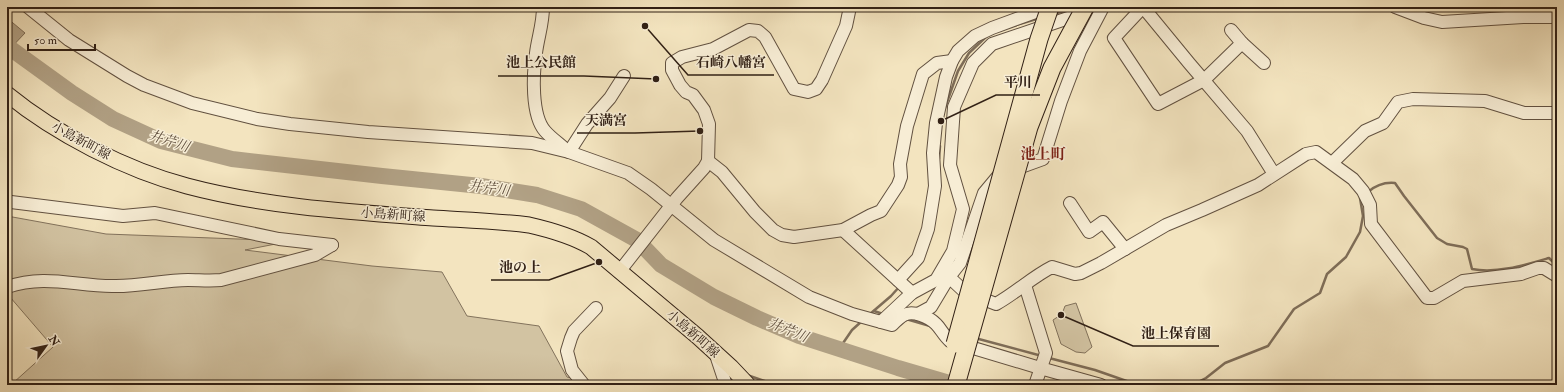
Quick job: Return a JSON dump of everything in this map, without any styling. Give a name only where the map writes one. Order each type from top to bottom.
[{"type":"highway","points":[[944,385],[1049,7]]},
{"type":"highway","points":[[956,385],[1029,127],[1052,68],[1086,7]]},
{"type":"main road","name":"小島新町線","points":[[7,94],[22,107],[45,122],[93,149],[140,170],[186,186],[297,206],[529,225],[550,230],[578,240],[591,247],[621,269],[714,352],[746,383]]},
{"type":"street","points":[[28,7],[69,40],[144,85],[192,103],[257,119],[290,124],[368,132],[532,143],[569,152],[628,173],[672,205],[714,240],[809,297],[858,316],[892,325],[904,314],[918,314],[931,319],[944,336],[950,341],[1040,369],[1102,385]]},
{"type":"street","points":[[542,7],[541,32],[536,52],[534,79],[535,107],[538,119],[544,131],[569,152]]},
{"type":"street","points":[[621,269],[672,205],[704,168],[708,161],[709,124],[704,110],[693,95],[686,92],[680,85],[672,70],[672,63],[682,57],[713,48],[749,30],[758,31],[765,37],[794,89],[808,92],[816,89],[822,80],[846,26],[850,7]]},
{"type":"street","points":[[898,281],[918,258],[928,229],[934,198],[933,153],[936,123],[946,77],[952,61],[958,51],[975,36],[992,28],[1049,7]]},
{"type":"street","points":[[1054,7],[1058,22]]},
{"type":"street","points":[[881,322],[898,306],[910,291],[936,280],[953,251],[963,209],[950,164],[954,107],[973,63],[992,44],[1085,13],[1090,7]]},
{"type":"street","points":[[918,314],[932,307],[949,277],[960,263],[984,193],[999,175],[1043,159],[1061,101],[1080,51],[1103,7]]},
{"type":"street","points":[[1242,43],[1204,80],[1158,104],[1114,38],[1143,7],[1204,80],[1247,131],[1274,174]]},
{"type":"street","points":[[1395,7],[1424,18],[1442,22],[1523,17],[1551,17],[1554,9],[1553,7]]},
{"type":"street","points":[[1231,30],[1242,43],[1264,63]]},
{"type":"street","points":[[708,161],[722,172],[754,212],[773,230],[782,235],[794,237],[843,230],[881,211],[898,185],[901,177],[901,158],[907,126],[923,74],[937,63],[952,61]]},
{"type":"street","points":[[569,152],[587,124],[610,98],[624,76]]},
{"type":"street","points":[[1332,163],[1365,131],[1383,123],[1398,102],[1413,99],[1485,101],[1524,113],[1557,113]]},
{"type":"street","points":[[949,277],[965,292],[996,304],[1025,286],[1052,266],[1075,274],[1081,273],[1166,225],[1255,186],[1306,154],[1316,152],[1353,179],[1363,191],[1370,205],[1371,224],[1427,298],[1434,298],[1463,281],[1521,274],[1538,268],[1544,268],[1557,276]]},
{"type":"street","points":[[7,287],[26,282],[50,280],[111,286],[188,280],[207,282],[222,280],[315,255],[332,245],[279,239],[155,213],[123,216],[8,200]]},
{"type":"street","points":[[1070,203],[1089,232],[1103,222],[1125,249]]},
{"type":"street","points":[[843,230],[910,291]]},
{"type":"street","points":[[1025,286],[1040,369]]},
{"type":"street","points":[[584,385],[572,370],[567,351],[574,331],[596,308]]},
{"type":"street","points":[[714,352],[728,385],[735,382],[746,383]]},
{"type":"shaded area","points":[[7,18],[25,33],[7,52]]},
{"type":"shaded area","points":[[7,216],[106,234],[291,241],[245,250],[372,266],[442,272],[467,316],[539,326],[567,377],[601,385],[12,385],[53,347],[10,297],[7,297]]},
{"type":"shaded area","points":[[1076,303],[1092,347],[1085,353],[1076,352],[1061,344],[1053,320],[1062,314],[1065,306]]},
{"type":"waterway","points":[[1054,14],[1074,7]]},
{"type":"waterway","points":[[1016,25],[1040,18]]},
{"type":"waterway","points":[[945,108],[958,71],[969,53],[987,36]]},
{"type":"waterway","name":"井芹川","points":[[7,46],[72,93],[113,119],[161,141],[232,159],[481,186],[537,195],[581,209],[637,240],[661,265],[714,297],[757,318],[799,336],[956,385]]},
{"type":"waterway","points":[[939,159],[940,146]]},
{"type":"waterway","points":[[1368,192],[1381,184],[1395,183],[1437,238],[1447,244],[1467,249],[1472,269],[1501,270],[1549,258],[1557,266]]},
{"type":"waterway","points":[[1192,385],[1206,378],[1225,363],[1268,346],[1294,309],[1320,293],[1327,274],[1346,257],[1360,232],[1363,216],[1360,198],[1362,196]]},
{"type":"waterway","points":[[870,314],[900,286]]},
{"type":"waterway","points":[[874,311],[883,314]]},
{"type":"waterway","points":[[906,319],[930,326]]},
{"type":"waterway","points":[[839,349],[852,330],[862,321]]},
{"type":"waterway","points":[[975,338],[1042,356]]},
{"type":"waterway","points":[[1049,358],[1095,370],[1138,385]]},
{"type":"waterway","points":[[747,375],[776,385]]},
{"type":"place","name":"石崎八幡宮","points":[[645,26]]},
{"type":"place","name":"池上公民館","points":[[656,79]]},
{"type":"place","name":"平川","points":[[941,121]]},
{"type":"place","name":"天満宮","points":[[700,131]]},
{"type":"place","name":"池の上","points":[[599,262]]},
{"type":"place","name":"池上保育園","points":[[1061,315]]},
{"type":"district","name":"池上町","points":[[1043,154]]}]
